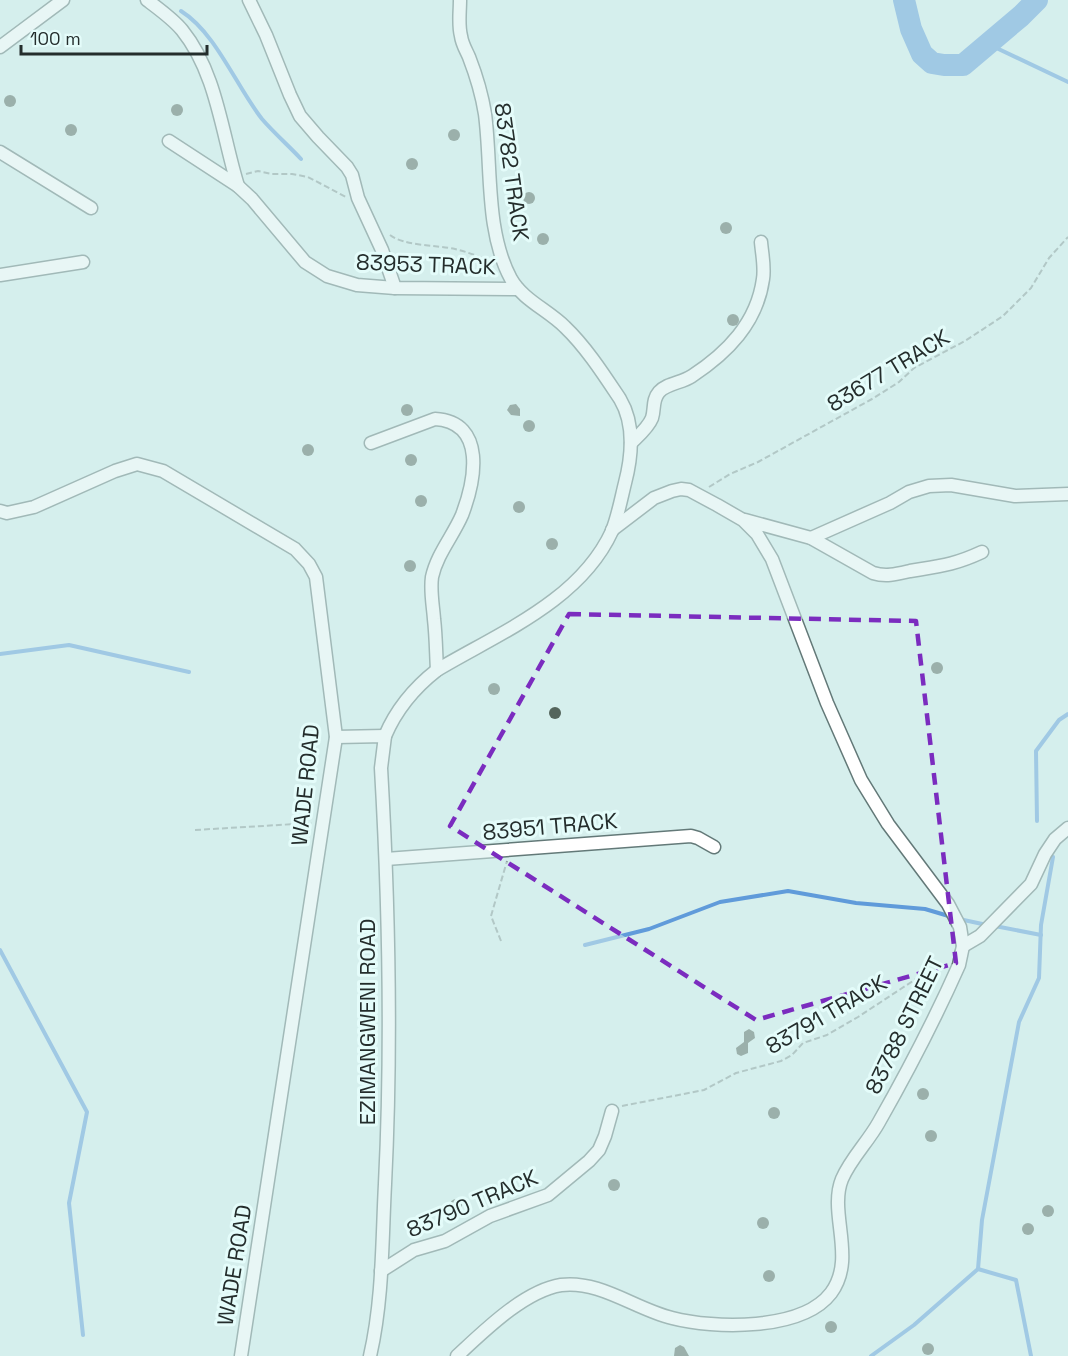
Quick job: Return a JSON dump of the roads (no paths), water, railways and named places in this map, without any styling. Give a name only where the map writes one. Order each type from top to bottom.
[{"type":"street","points":[[0,47],[63,0]]},
{"type":"street","points":[[147,0],[182,29],[211,84],[238,186]]},
{"type":"street","points":[[249,0],[300,116],[352,175],[358,198],[382,250],[395,288]]},
{"type":"street","name":"83782 TRACK","points":[[385,736],[398,710],[426,679],[437,670],[528,618],[562,593],[594,560],[612,530],[628,472],[631,443],[627,415],[621,402],[577,340],[563,325],[518,289],[507,269],[497,240],[485,114],[478,85],[461,36],[460,0]]},
{"type":"street","name":"83953 TRACK","points":[[169,141],[238,186],[313,269],[327,276],[357,285],[395,288],[518,289]]},
{"type":"street","points":[[0,152],[91,208]]},
{"type":"street","points":[[631,443],[652,419],[655,396],[660,390],[693,375],[726,351],[743,332],[753,315],[763,280],[764,266],[760,242]]},
{"type":"street","points":[[0,275],[83,262]]},
{"type":"street","points":[[371,443],[435,419],[444,419],[454,423],[471,439],[472,473],[467,500],[461,517],[442,551],[432,578],[437,670]]},
{"type":"street","name":"WADE ROAD","points":[[0,511],[8,513],[34,507],[115,471],[137,464],[152,466],[295,549],[309,564],[316,577],[336,737],[242,1356]]},
{"type":"street","points":[[810,538],[890,503],[909,492],[929,486],[969,487],[1015,496],[1068,494]]},
{"type":"street","name":"83788 STREET","points":[[457,1356],[530,1295],[570,1284],[590,1287],[674,1319],[714,1324],[775,1321],[799,1316],[819,1306],[831,1293],[838,1279],[842,1261],[842,1233],[837,1207],[838,1191],[842,1179],[848,1167],[870,1138],[909,1070],[959,965],[963,946],[960,927],[948,904],[888,825],[861,780],[827,703],[772,560],[757,534],[743,520],[689,490],[672,491],[654,498],[612,530]]},
{"type":"street","points":[[743,520],[810,538],[873,573],[883,576],[938,568],[960,562],[982,552]]},
{"type":"street","points":[[336,737],[385,736]]},
{"type":"street","name":"EZIMANGWENI ROAD","points":[[370,1356],[379,1313],[389,1071],[390,987],[381,768],[385,736]]},
{"type":"street","points":[[963,946],[980,936],[1031,884],[1054,838],[1068,828]]},
{"type":"street","name":"83951 TRACK","points":[[386,859],[691,836],[704,840],[714,847]]},
{"type":"street","name":"83790 TRACK","points":[[381,1271],[414,1250],[445,1241],[490,1216],[548,1195],[599,1150],[612,1111]]},
{"type":"waterway","points":[[904,0],[911,29],[922,54],[932,63],[944,65],[963,65],[1037,0]]},
{"type":"waterway","points":[[181,11],[205,33],[215,46],[262,119],[301,159]]},
{"type":"waterway","points":[[988,44],[1068,82]]},
{"type":"waterway","points":[[0,654],[69,645],[189,672]]},
{"type":"waterway","points":[[1037,821],[1036,751],[1059,720],[1068,714]]},
{"type":"waterway","points":[[1031,1356],[1016,1280],[978,1269],[982,1220],[1019,1022],[1039,978],[1041,925],[1053,857]]},
{"type":"waterway","points":[[585,945],[649,929],[720,902],[788,891],[856,903],[925,909],[952,917]]},
{"type":"waterway","points":[[959,919],[987,925]]},
{"type":"waterway","points":[[995,926],[1041,935]]},
{"type":"waterway","points":[[0,950],[87,1112],[69,1203],[83,1335]]},
{"type":"waterway","points":[[871,1356],[914,1325],[978,1269]]}]
